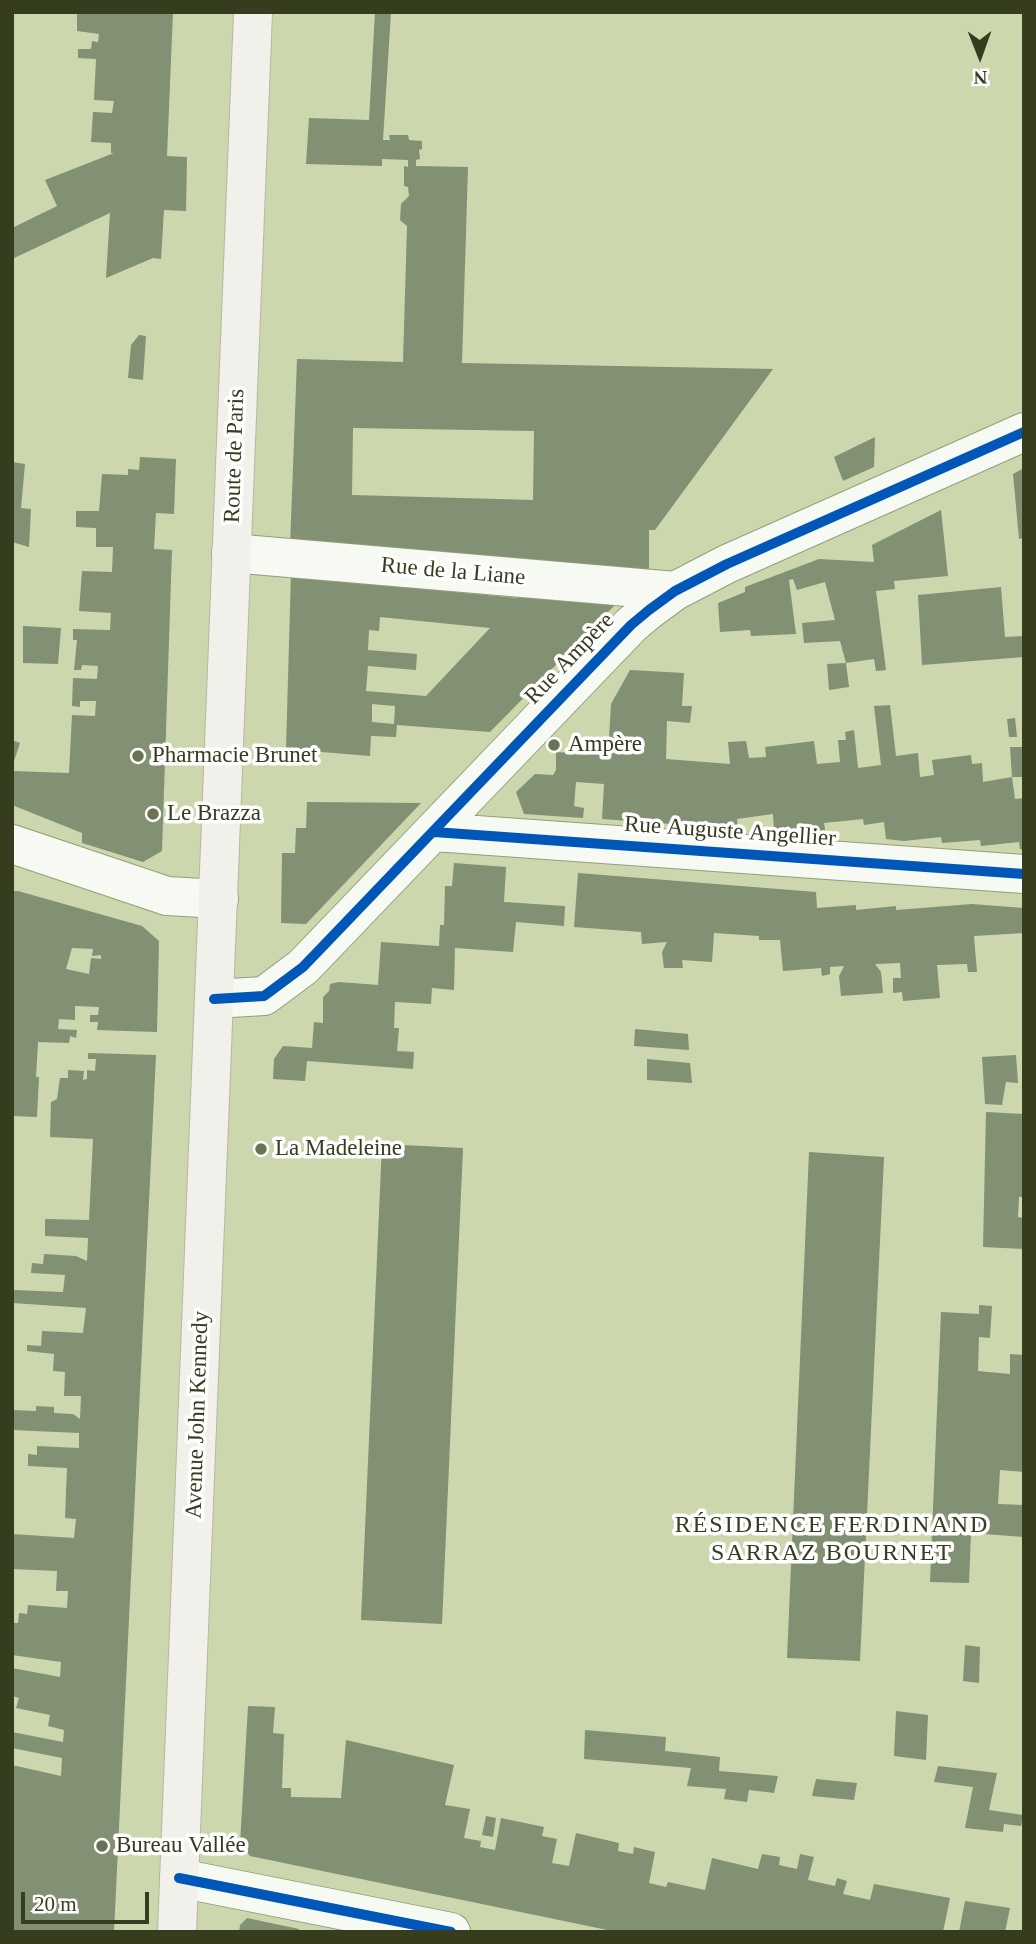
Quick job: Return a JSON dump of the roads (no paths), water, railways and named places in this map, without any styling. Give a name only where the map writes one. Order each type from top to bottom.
[{"type":"main road","name":"Route de Paris","points":[[219,899],[253,12]]},
{"type":"main road","name":"Avenue John Kennedy","points":[[177,1932],[219,899]]},
{"type":"street","name":"Rue Ampère","points":[[214,999],[264,996],[289,980],[631,625],[676,591],[748,554],[1024,432]]},
{"type":"street","name":"Rue de la Liane","points":[[231,553],[676,591]]},
{"type":"street","name":"Rue Auguste Angellier","points":[[434,832],[1024,874]]},
{"type":"street","points":[[12,844],[167,895],[219,899]]},
{"type":"street","points":[[179,1878],[451,1932]]},
{"type":"place","name":"Ampère","points":[[554,745]]},
{"type":"place","name":"Pharmacie Brunet","points":[[138,756]]},
{"type":"place","name":"Le Brazza","points":[[153,814]]},
{"type":"place","name":"La Madeleine","points":[[261,1149]]},
{"type":"place","name":"Bureau Vallée","points":[[102,1846]]},
{"type":"district","name":"RÉSIDENCE FERDINAND SARRAZ BOURNET","points":[[832,1540]]}]
